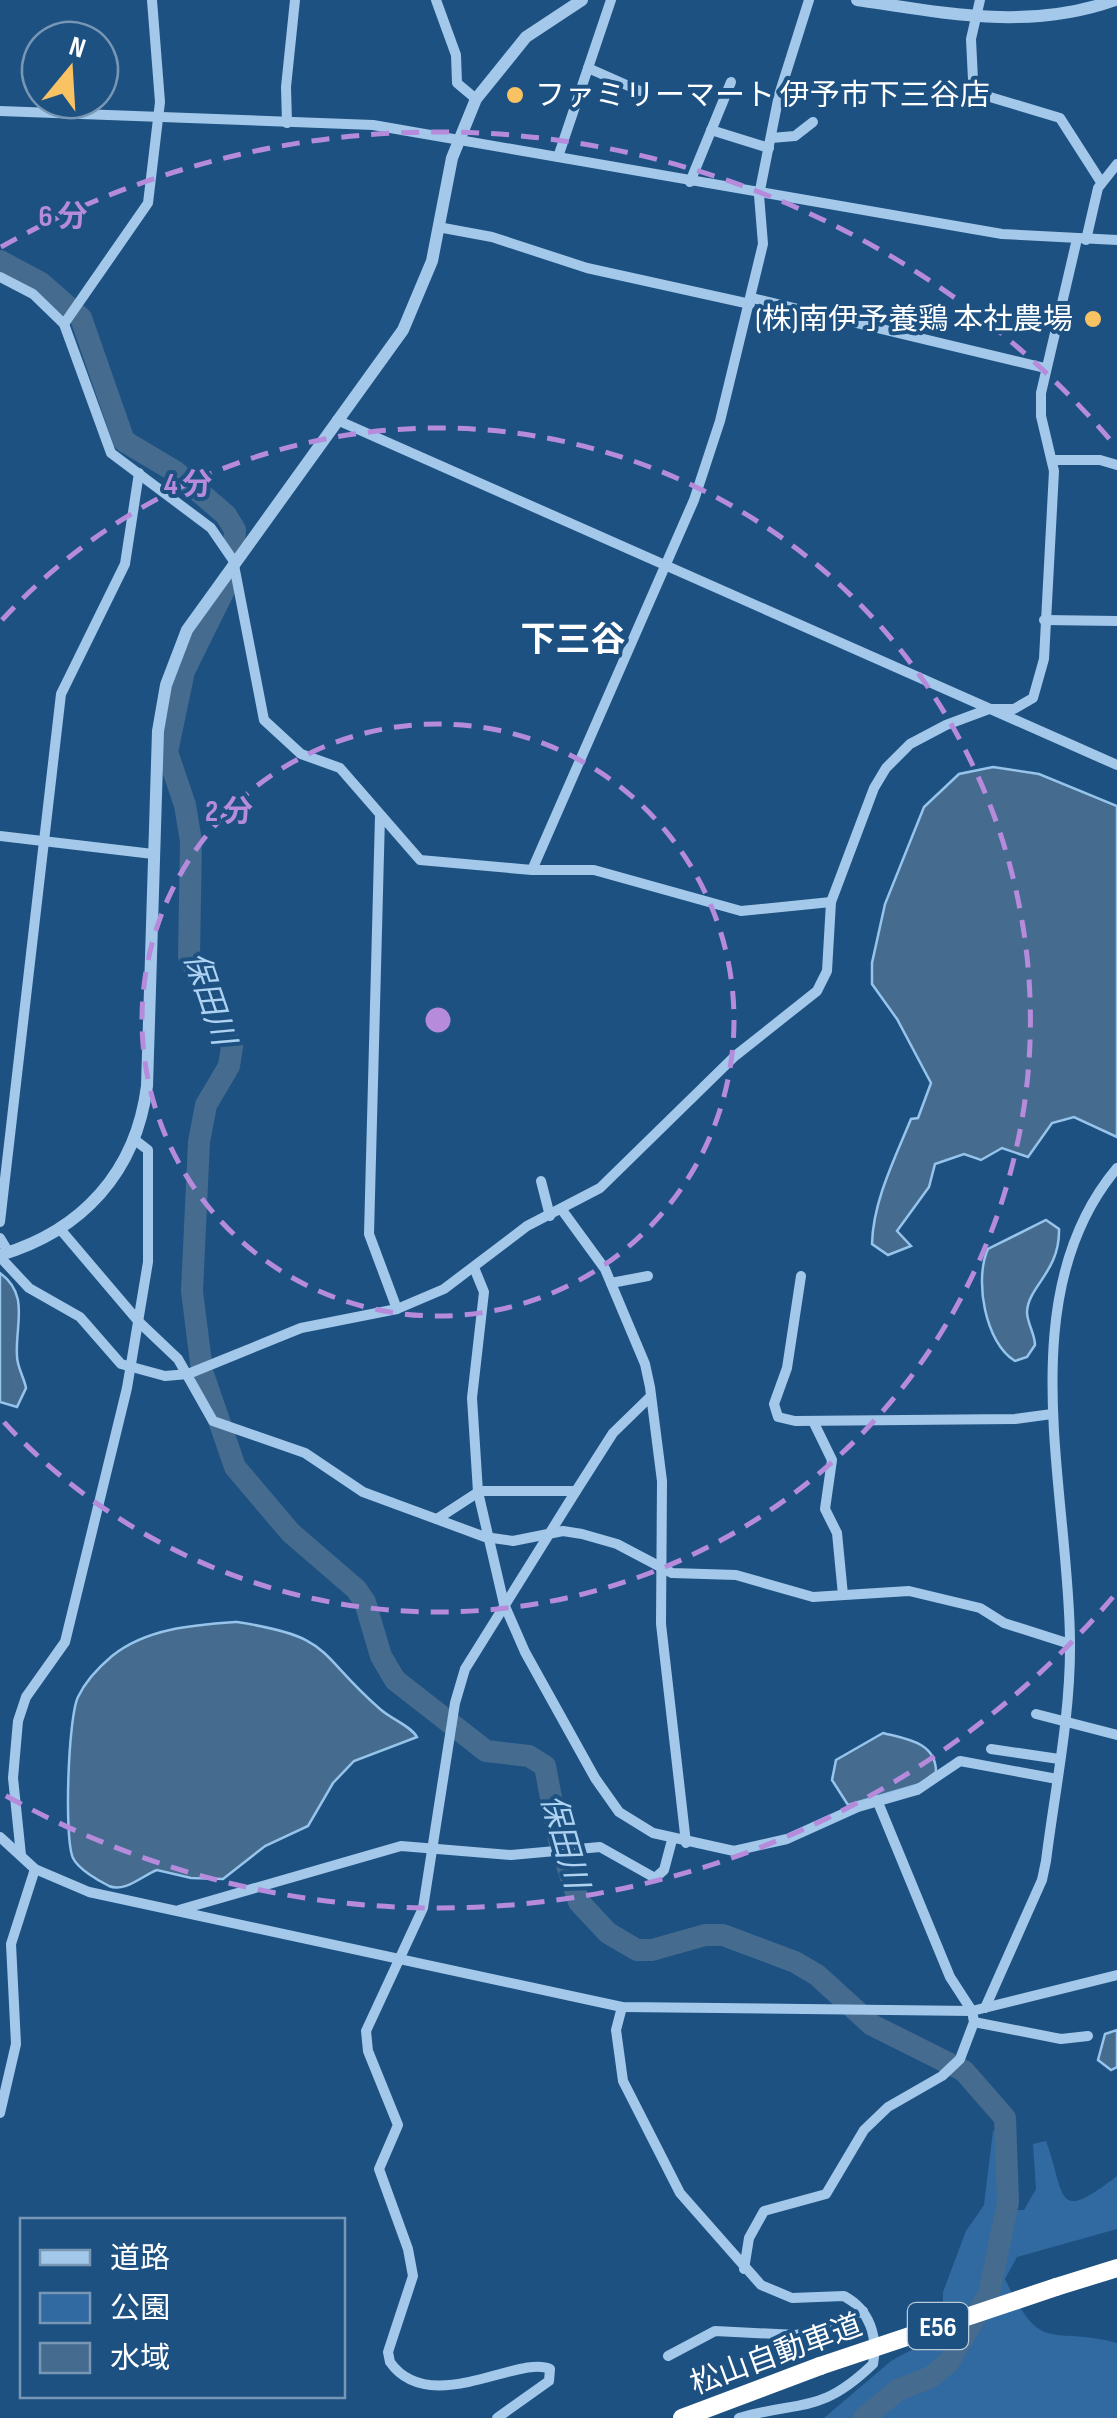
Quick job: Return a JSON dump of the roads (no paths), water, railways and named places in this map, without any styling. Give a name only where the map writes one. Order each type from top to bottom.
[{"type":"highway","name":"松山自動車道","points":[[682,2418],[820,2366],[1117,2268]]},
{"type":"street","points":[[64,324],[148,203],[158,118],[152,0]]},
{"type":"street","points":[[287,122],[295,0]]},
{"type":"street","points":[[436,0],[456,55],[457,82],[476,99]]},
{"type":"street","points":[[3,1255],[60,1230],[101,1195],[135,1140],[147,1086],[158,731],[166,685],[187,630],[414,310],[458,138],[476,99],[526,37],[582,0]]},
{"type":"street","points":[[558,157],[611,0]]},
{"type":"street","points":[[532,870],[666,564],[720,421],[763,244],[760,196],[769,144],[809,0]]},
{"type":"street","points":[[857,0],[974,18],[1044,18],[1114,0]]},
{"type":"street","points":[[980,0],[970,60],[978,87],[990,97],[1060,118],[1101,182]]},
{"type":"street","points":[[588,68],[640,90]]},
{"type":"street","points":[[690,182],[730,82]]},
{"type":"street","points":[[0,111],[373,126],[458,138],[760,196],[1002,234],[1117,240]]},
{"type":"street","points":[[712,130],[769,144],[795,136],[814,122]]},
{"type":"street","points":[[0,1238],[3,1255],[29,1288],[80,1317],[110,1354],[131,1369],[165,1376],[188,1374],[300,1328],[398,1309],[475,1270],[514,1235],[600,1188],[736,1056],[818,990],[827,970],[831,902],[874,788],[886,768],[910,744],[989,710],[1014,708],[1033,698],[1044,659],[1052,460],[1040,416],[1045,368],[1101,182],[1117,164]]},
{"type":"street","points":[[438,227],[492,237],[586,268],[1045,368]]},
{"type":"street","points":[[0,278],[33,294],[64,324],[111,453],[211,528],[233,560],[264,720],[301,754],[340,768],[420,860],[532,870],[594,870],[741,911],[831,902]]},
{"type":"street","points":[[338,420],[1117,765]]},
{"type":"street","points":[[1052,460],[1088,459],[1117,465]]},
{"type":"street","points":[[0,1222],[61,694],[125,564],[139,473]]},
{"type":"street","points":[[1044,620],[1117,622]]},
{"type":"street","points":[[380,814],[369,1234],[398,1309]]},
{"type":"street","points":[[0,836],[153,854]]},
{"type":"street","points":[[21,1855],[13,1778],[18,1720],[26,1697],[65,1642],[139,1322],[148,1262],[149,1182],[148,1150],[135,1140]]},
{"type":"street","points":[[985,2008],[1042,1880],[1070,1644],[1052,1414],[1053,1357],[1076,1236],[1117,1168]]},
{"type":"street","points":[[541,1182],[556,1213],[612,1282],[645,1364],[662,1481],[661,1624],[686,1843]]},
{"type":"street","points":[[60,1230],[188,1374],[219,1423],[305,1453],[363,1492],[489,1538],[513,1541],[563,1531],[602,1539],[660,1568],[684,1574],[736,1576],[813,1597],[925,1594],[980,1608],[1004,1623],[1070,1644]]},
{"type":"street","points":[[475,1270],[484,1292],[472,1398],[478,1492],[504,1604],[525,1652],[607,1797],[633,1822],[672,1840],[734,1851],[787,1839],[877,1800],[930,1785],[960,1761],[1056,1779]]},
{"type":"street","points":[[612,1282],[648,1276]]},
{"type":"street","points":[[801,1276],[787,1368],[774,1412],[784,1420],[1015,1419],[1052,1414]]},
{"type":"street","points":[[497,2418],[549,2381],[550,2369],[538,2366],[502,2377],[438,2386],[403,2374],[390,2362],[412,2264],[380,2178],[382,2158],[398,2125],[368,2050],[366,2031],[423,1908],[451,1725],[465,1669],[613,1433],[650,1396]]},
{"type":"street","points":[[814,1421],[832,1460],[826,1509],[836,1533],[844,1594]]},
{"type":"street","points":[[437,1519],[478,1492],[576,1491]]},
{"type":"street","points":[[1036,1714],[1117,1735]]},
{"type":"street","points":[[991,1749],[1059,1759]]},
{"type":"street","points":[[877,1800],[950,1977],[973,2016]]},
{"type":"street","points":[[0,1838],[36,1869],[89,1892],[622,2008],[973,2016],[1061,2039],[1088,2036]]},
{"type":"street","points":[[178,1910],[387,1847],[433,1846],[511,1856],[600,1847],[655,1878],[664,1870],[672,1840]]},
{"type":"street","points":[[0,2113],[14,2058],[11,1944],[36,1869]]},
{"type":"street","points":[[744,2269],[749,2238],[764,2211],[826,2194],[854,2142],[888,2107],[942,2076],[960,2059],[973,2016],[985,2008],[1117,1975]]},
{"type":"street","points":[[622,2008],[616,2043],[632,2104],[660,2146],[680,2193],[744,2269],[776,2294],[807,2298],[832,2293],[854,2302],[875,2335],[875,2360],[842,2392],[815,2404],[739,2418]]},
{"type":"street","points":[[0,2055],[14,2058]]},
{"type":"street","points":[[668,2356],[715,2331],[797,2336],[863,2311]]},
{"type":"water","points":[[993,767],[1039,774],[1117,806],[1117,1137],[1074,1117],[1052,1123],[1028,1157],[1002,1148],[981,1160],[964,1154],[935,1164],[929,1187],[897,1231],[911,1246],[888,1255],[872,1244],[876,1212],[911,1119],[918,1118],[931,1083],[897,1019],[872,984],[872,963],[885,904],[924,807],[959,774]]},
{"type":"water","points":[[1046,1220],[1059,1229],[1058,1244],[1029,1303],[1027,1316],[1035,1345],[1027,1357],[1015,1361],[996,1340],[990,1326],[982,1293],[984,1262],[988,1249]]},
{"type":"water","points":[[0,1273],[18,1300],[17,1360],[26,1388],[17,1407],[0,1402]]},
{"type":"water","points":[[237,1622],[308,1641],[380,1709],[417,1737],[354,1761],[333,1783],[308,1826],[265,1846],[223,1879],[191,1878],[157,1870],[128,1885],[109,1886],[79,1866],[70,1846],[70,1752],[78,1697],[107,1660],[140,1639],[188,1627]]},
{"type":"water","points":[[883,1733],[925,1748],[935,1762],[936,1772],[920,1784],[848,1805],[832,1780],[836,1760]]},
{"type":"water","points":[[1117,2030],[1117,2067],[1111,2070],[1098,2060],[1105,2034]]},
{"type":"waterway","name":"保田川","points":[[0,261],[41,283],[81,318],[124,441],[176,472],[226,515],[235,530],[234,547]]},
{"type":"waterway","name":"保田川","points":[[201,1363],[192,1291],[199,1142],[206,1105],[229,1066],[232,1047],[189,956],[191,841],[185,805],[167,752],[184,671],[229,580]]},
{"type":"waterway","name":"保田川","points":[[203,1374],[235,1467],[291,1533],[356,1589],[365,1602],[381,1656],[395,1680],[486,1751],[529,1756],[545,1766],[559,1840],[579,1902],[608,1933],[637,1950],[652,1950],[705,1935],[723,1935],[795,1962],[817,1975],[872,2025],[964,2071],[1005,2118],[1008,2202],[989,2294],[948,2363],[931,2377],[898,2390],[864,2418]]},
{"type":"place","name":"ファミリーマート 伊予市下三谷店","points":[[515,95]]},
{"type":"place","name":"(株)南伊予養鶏 本社農場","points":[[1093,319]]},
{"type":"district","name":"下三谷","points":[[573,639]]}]
